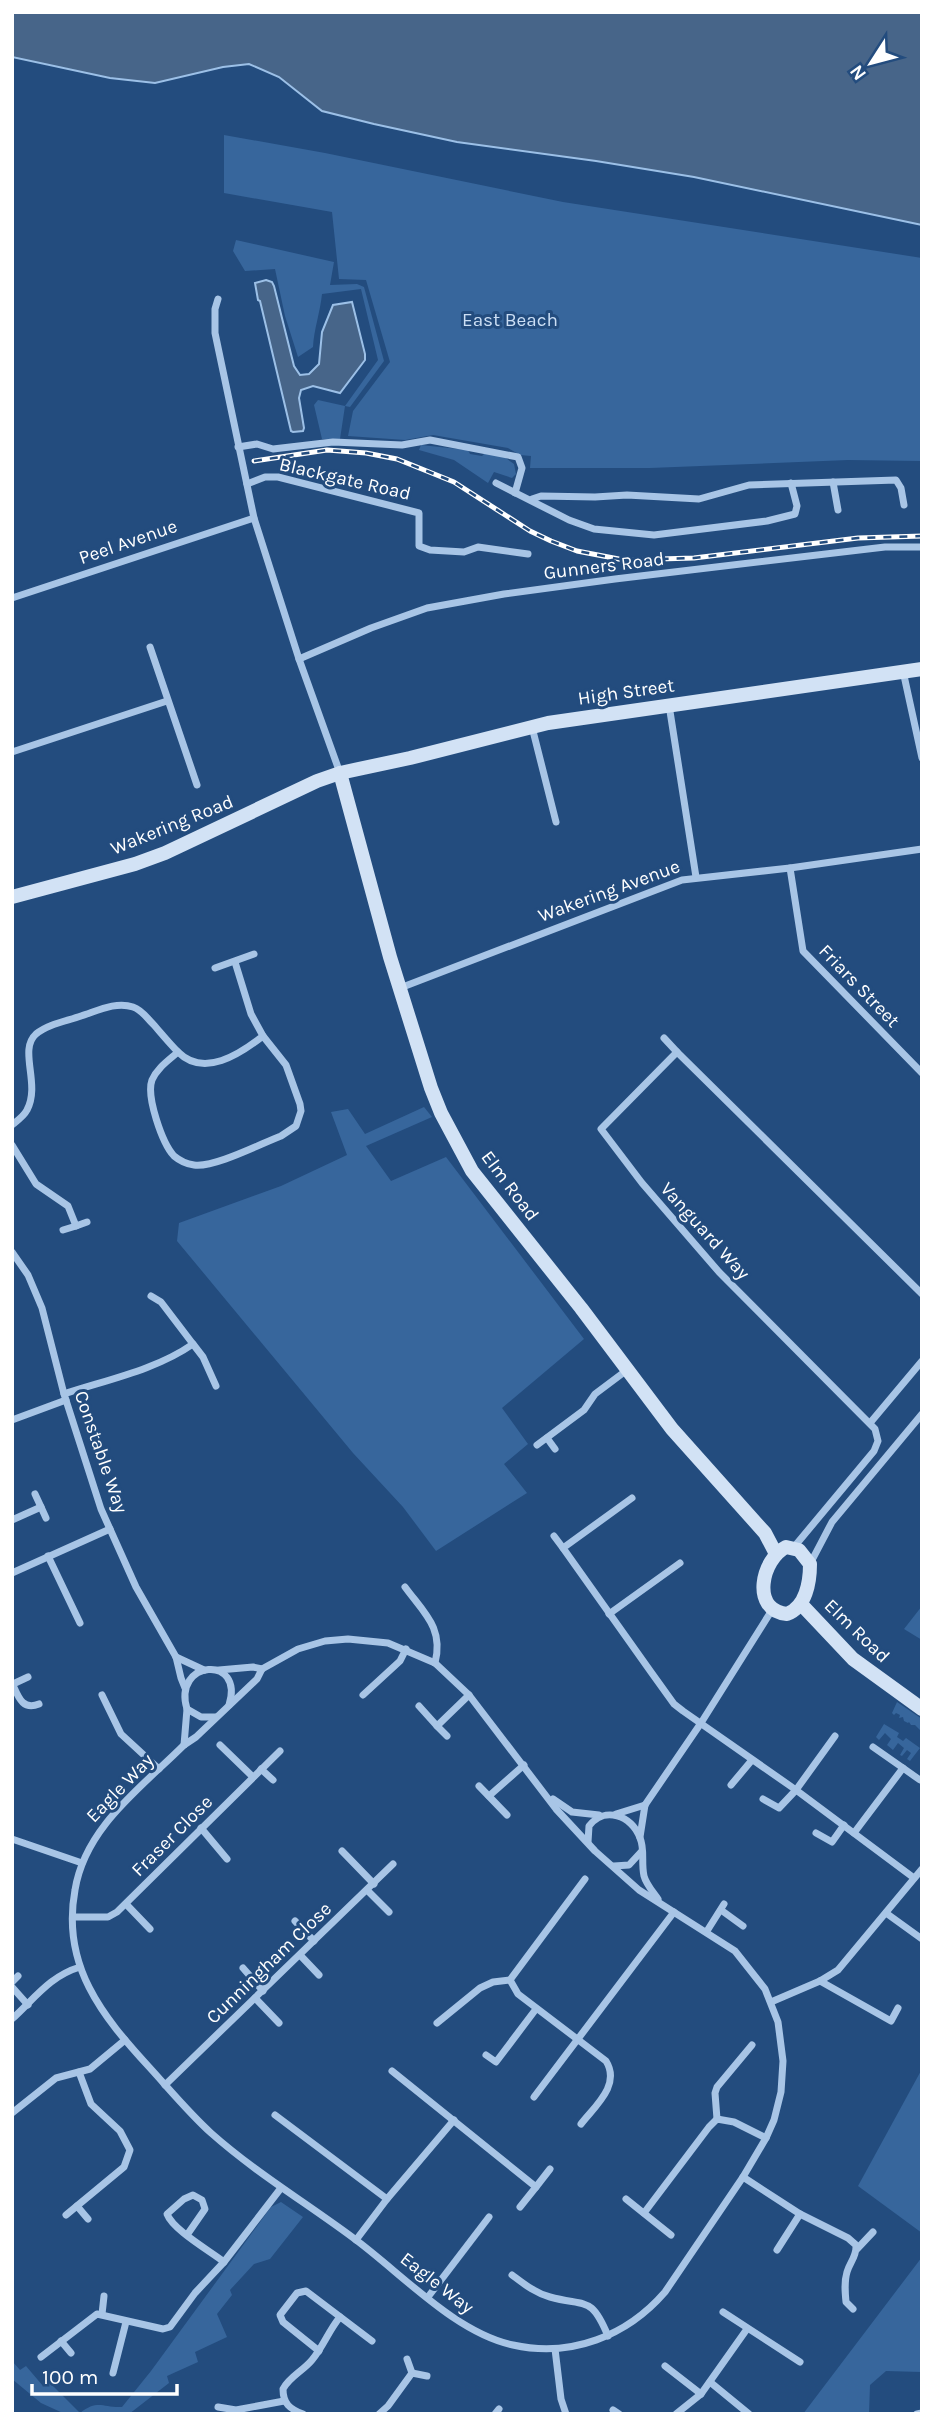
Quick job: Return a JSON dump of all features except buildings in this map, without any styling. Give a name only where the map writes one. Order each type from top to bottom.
[{"type":"street","points":[[218,299],[215,309],[215,333],[254,518],[299,659],[340,773]]},
{"type":"street","points":[[238,447],[257,444],[274,449],[333,442],[402,445],[430,440],[517,457],[522,468],[515,493]]},
{"type":"street","name":"Blackgate Road","points":[[247,484],[265,477],[278,477],[419,513],[419,546],[430,550],[464,552],[478,547],[528,554]]},
{"type":"street","points":[[532,499],[541,496],[595,498],[627,495],[699,499],[749,485],[896,480],[901,488],[904,505]]},
{"type":"street","points":[[496,482],[569,520],[594,528],[654,535],[767,522],[795,514],[797,506],[791,483]]},
{"type":"street","points":[[833,482],[838,510]]},
{"type":"street","name":"Peel Avenue","points":[[12,598],[254,518]]},
{"type":"street","name":"Gunners Road","points":[[299,659],[371,628],[427,608],[504,594],[885,547],[922,547]]},
{"type":"street","points":[[150,647],[197,785]]},
{"type":"street","name":"High Street","points":[[340,773],[410,758],[531,726],[922,669]]},
{"type":"street","points":[[903,671],[922,758]]},
{"type":"street","points":[[12,752],[167,701]]},
{"type":"street","points":[[669,705],[696,877]]},
{"type":"street","points":[[531,726],[556,822]]},
{"type":"street","name":"Wakering Road","points":[[12,897],[135,864],[340,773]]},
{"type":"street","name":"Elm Road","points":[[340,773],[370,889],[431,1088],[441,1113],[472,1171],[671,1429],[765,1533],[776,1554]]},
{"type":"street","name":"Wakering Avenue","points":[[400,989],[669,884],[696,877],[790,868],[922,849]]},
{"type":"street","name":"Friars Street","points":[[790,868],[803,951],[922,1073]]},
{"type":"street","points":[[215,968],[254,954]]},
{"type":"street","points":[[178,1052],[161,1067],[150,1088],[152,1104],[173,1155],[188,1164],[203,1166],[281,1136],[296,1126],[300,1104],[286,1065],[263,1036],[251,1014],[235,962]]},
{"type":"street","points":[[12,1125],[28,1109],[33,1092],[27,1051],[29,1044],[38,1032],[46,1028],[110,1006],[129,1006],[141,1011],[178,1052],[192,1061],[212,1064],[240,1052],[263,1036]]},
{"type":"street","points":[[664,1038],[922,1294]]},
{"type":"street","name":"Vanguard Way","points":[[677,1052],[601,1129],[642,1183],[719,1272],[870,1423]]},
{"type":"street","points":[[12,1145],[36,1184],[68,1206],[76,1226]]},
{"type":"street","points":[[63,1230],[87,1222]]},
{"type":"street","name":"Constable Way","points":[[12,1252],[28,1275],[43,1308],[86,1467],[110,1529],[136,1587],[176,1657],[185,1688]]},
{"type":"street","points":[[151,1296],[161,1302],[203,1357],[216,1386]]},
{"type":"street","points":[[12,1420],[180,1353],[192,1344]]},
{"type":"street","points":[[794,1547],[874,1451],[878,1441],[875,1429],[870,1423],[922,1361]]},
{"type":"street","points":[[537,1445],[584,1410],[595,1394],[627,1370]]},
{"type":"street","points":[[810,1564],[803,1553],[794,1547],[786,1547],[776,1554],[769,1567],[763,1592],[772,1610],[787,1614],[801,1604],[805,1596],[810,1564],[832,1522],[922,1414]]},
{"type":"street","points":[[547,1438],[555,1449]]},
{"type":"street","points":[[862,1465],[872,1475]]},
{"type":"street","points":[[36,1494],[46,1518]]},
{"type":"street","points":[[563,1548],[632,1498]]},
{"type":"street","points":[[12,1520],[41,1507]]},
{"type":"street","points":[[12,1573],[110,1529]]},
{"type":"street","points":[[554,1536],[674,1704],[914,1878]]},
{"type":"street","points":[[48,1556],[80,1623]]},
{"type":"street","points":[[609,1614],[680,1563]]},
{"type":"street","points":[[405,1587],[435,1630],[438,1648],[435,1663]]},
{"type":"street","name":"Elm Road","points":[[801,1604],[853,1659],[922,1709]]},
{"type":"street","points":[[187,1709],[201,1717],[216,1717],[257,1679],[262,1669],[298,1649],[325,1641],[368,1639],[406,1649],[435,1663],[469,1695],[556,1809],[588,1842],[614,1866],[629,1864],[641,1851],[640,1837],[645,1805],[701,1723],[772,1610]]},
{"type":"street","points":[[363,1695],[400,1661],[406,1649]]},
{"type":"street","points":[[176,1657],[204,1670]]},
{"type":"street","points":[[184,1745],[187,1709],[185,1688],[195,1674],[204,1670],[253,1667],[262,1669]]},
{"type":"street","points":[[219,1670],[230,1680],[232,1696],[229,1706]]},
{"type":"street","points":[[28,1677],[13,1684],[23,1703],[30,1707],[40,1704]]},
{"type":"street","points":[[102,1695],[121,1734],[159,1769]]},
{"type":"street","points":[[437,1726],[469,1695]]},
{"type":"street","points":[[419,1706],[447,1736]]},
{"type":"street","name":"Eagle Way","points":[[216,1717],[108,1819],[94,1838],[82,1863],[74,1891],[73,1917],[85,1983],[101,2010],[125,2040],[191,2115],[213,2134],[281,2188],[356,2240],[461,2323],[494,2340],[516,2346],[555,2349],[584,2345],[608,2336],[639,2319],[665,2292],[743,2177],[766,2138],[780,2100],[783,2076],[781,2036],[765,1989],[736,1951],[639,1890],[614,1866]]},
{"type":"street","points":[[763,1799],[779,1808],[796,1790],[835,1736]]},
{"type":"street","points":[[220,1745],[253,1777]]},
{"type":"street","points":[[873,1747],[920,1780]]},
{"type":"street","name":"Fraser Close","points":[[73,1917],[108,1917],[117,1912],[280,1751]]},
{"type":"street","points":[[731,1785],[752,1760]]},
{"type":"street","points":[[489,1796],[524,1765]]},
{"type":"street","points":[[855,1833],[903,1768]]},
{"type":"street","points":[[261,1769],[273,1780]]},
{"type":"street","points":[[479,1786],[507,1815]]},
{"type":"street","points":[[543,1790],[561,1807],[572,1812],[600,1816],[645,1805]]},
{"type":"street","points":[[615,1814],[629,1824],[640,1837]]},
{"type":"street","points":[[588,1842],[589,1826],[600,1816]]},
{"type":"street","points":[[816,1833],[832,1842],[844,1825]]},
{"type":"street","points":[[201,1828],[227,1859]]},
{"type":"street","points":[[13,1840],[82,1863]]},
{"type":"street","points":[[342,1851],[389,1912]]},
{"type":"street","name":"Eagle Way","points":[[641,1851],[644,1878],[660,1902]]},
{"type":"street","name":"Cunningham Close","points":[[165,2085],[393,1864]]},
{"type":"street","points":[[771,2002],[820,1981],[838,1970],[922,1869]]},
{"type":"street","points":[[438,2023],[480,1988],[493,1982],[510,1980],[585,1880]]},
{"type":"street","points":[[125,1904],[150,1929]]},
{"type":"street","points":[[707,1931],[722,1907],[743,1926]]},
{"type":"street","points":[[534,2097],[674,1912]]},
{"type":"street","points":[[886,1913],[922,1939]]},
{"type":"street","points":[[295,1921],[314,1941]]},
{"type":"street","points":[[300,1955],[318,1975]]},
{"type":"street","points":[[12,2019],[53,1978],[80,1967]]},
{"type":"street","points":[[243,1968],[263,1991]]},
{"type":"street","points":[[18,1976],[12,1985],[27,2005]]},
{"type":"street","points":[[510,1980],[517,1994],[606,2061],[611,2069],[609,2088],[581,2124]]},
{"type":"street","points":[[820,1981],[891,2021],[898,2008]]},
{"type":"street","points":[[256,1998],[279,2023]]},
{"type":"street","points":[[486,2055],[496,2062],[536,2009]]},
{"type":"street","points":[[12,2113],[56,2078],[90,2069],[125,2040]]},
{"type":"street","points":[[644,2213],[717,2119],[715,2093],[752,2045]]},
{"type":"street","points":[[392,2071],[536,2187]]},
{"type":"street","points":[[66,2215],[124,2167],[130,2150],[120,2131],[91,2104],[79,2072]]},
{"type":"street","points":[[275,2115],[387,2199]]},
{"type":"street","points":[[717,2119],[734,2122],[766,2138]]},
{"type":"street","points":[[356,2240],[454,2120]]},
{"type":"street","points":[[520,2207],[550,2169]]},
{"type":"street","points":[[743,2177],[800,2214],[848,2238],[857,2249]]},
{"type":"street","points":[[41,2357],[88,2319],[102,2314],[126,2322],[163,2329],[170,2327],[195,2292],[224,2262],[281,2188]]},
{"type":"street","points":[[187,2235],[205,2209],[202,2200],[193,2195],[167,2214],[173,2224],[187,2235],[224,2262]]},
{"type":"street","points":[[626,2199],[671,2235]]},
{"type":"street","points":[[77,2206],[88,2220]]},
{"type":"street","points":[[777,2250],[800,2214]]},
{"type":"street","points":[[428,2297],[489,2217]]},
{"type":"street","points":[[846,2302],[847,2271],[857,2249],[873,2232]]},
{"type":"street","points":[[512,2275],[526,2287],[543,2295],[586,2304],[598,2313],[608,2336]]},
{"type":"street","points":[[319,2351],[283,2322],[280,2315],[297,2293],[306,2291],[372,2341]]},
{"type":"street","points":[[102,2314],[104,2296]]},
{"type":"street","points":[[836,2300],[846,2302],[853,2309]]},
{"type":"street","points":[[723,2312],[800,2362]]},
{"type":"street","points":[[303,2414],[292,2410],[284,2401],[283,2389],[319,2351],[327,2332],[340,2316]]},
{"type":"street","points":[[113,2373],[126,2322]]},
{"type":"street","points":[[676,2414],[701,2394],[747,2329]]},
{"type":"street","points":[[61,2341],[71,2353]]},
{"type":"street","points":[[555,2349],[561,2399],[566,2414]]},
{"type":"street","points":[[407,2360],[412,2374]]},
{"type":"street","points":[[665,2366],[701,2394]]},
{"type":"street","points":[[412,2374],[427,2376]]},
{"type":"street","points":[[379,2414],[412,2374]]},
{"type":"street","points":[[710,2382],[749,2414]]},
{"type":"street","points":[[218,2407],[236,2410],[284,2401]]},
{"type":"green space","name":"East Beach","points":[[224,135],[563,202],[922,258],[922,461],[848,460],[650,468],[530,468],[531,456],[520,455],[508,448],[433,435],[405,440],[348,436],[353,411],[390,362],[366,280],[339,279],[332,212],[224,193]]},
{"type":"green space","points":[[236,240],[334,262],[330,285],[357,284],[364,287],[384,361],[350,407],[345,406],[378,360],[361,289],[322,294],[313,347],[298,357],[285,316],[275,269],[245,271],[233,251]]},
{"type":"green space","points":[[318,400],[345,406],[340,439],[322,439],[314,405]]},
{"type":"green space","points":[[421,445],[468,450],[470,454],[482,456],[485,453],[503,456],[514,464],[516,474],[512,478],[494,472],[488,483],[454,460],[419,450]]},
{"type":"green space","points":[[424,1107],[432,1117],[366,1146],[391,1181],[446,1157],[584,1339],[502,1408],[528,1444],[504,1464],[527,1493],[436,1551],[403,1507],[353,1453],[177,1241],[179,1223],[281,1186],[347,1155],[331,1112],[348,1109],[365,1134]]},
{"type":"green space","points":[[922,1606],[922,1640],[904,1629]]},
{"type":"green space","points":[[897,1702],[922,1719],[922,1732],[915,1725],[904,1721],[903,1717],[899,1718],[900,1715],[892,1713]]},
{"type":"green space","points":[[884,1724],[899,1733],[897,1737],[903,1741],[906,1738],[920,1748],[910,1761],[907,1759],[911,1753],[907,1750],[900,1755],[904,1748],[898,1743],[893,1750],[887,1745],[891,1739],[885,1733],[879,1740],[876,1737]]},
{"type":"green space","points":[[922,2069],[922,2233],[858,2186]]},
{"type":"green space","points":[[281,2202],[303,2217],[270,2259],[254,2264],[230,2290],[232,2295],[217,2314],[227,2337],[195,2352],[198,2362],[167,2376],[169,2383],[129,2414],[65,2414],[41,2403],[12,2379],[12,2361],[20,2370],[26,2366],[43,2386],[49,2382],[80,2413],[96,2405],[122,2407],[271,2207]]},
{"type":"green space","points":[[922,2257],[922,2372],[886,2371],[870,2385],[869,2414],[803,2414]]},
{"type":"shaded area","points":[[12,12],[922,12],[922,225],[694,177],[457,142],[374,124],[322,111],[279,77],[249,64],[223,67],[155,83],[110,78],[12,57]]},
{"type":"shaded area","points":[[266,280],[274,286],[294,366],[300,375],[309,374],[319,364],[322,332],[333,305],[352,302],[365,354],[365,360],[340,393],[313,386],[301,390],[299,398],[303,431],[291,431],[258,300],[255,283]]},
{"type":"railway","points":[[254,461],[327,450],[397,459],[454,482],[530,531],[551,541],[577,551],[624,560],[694,558],[858,538],[922,536]]}]
